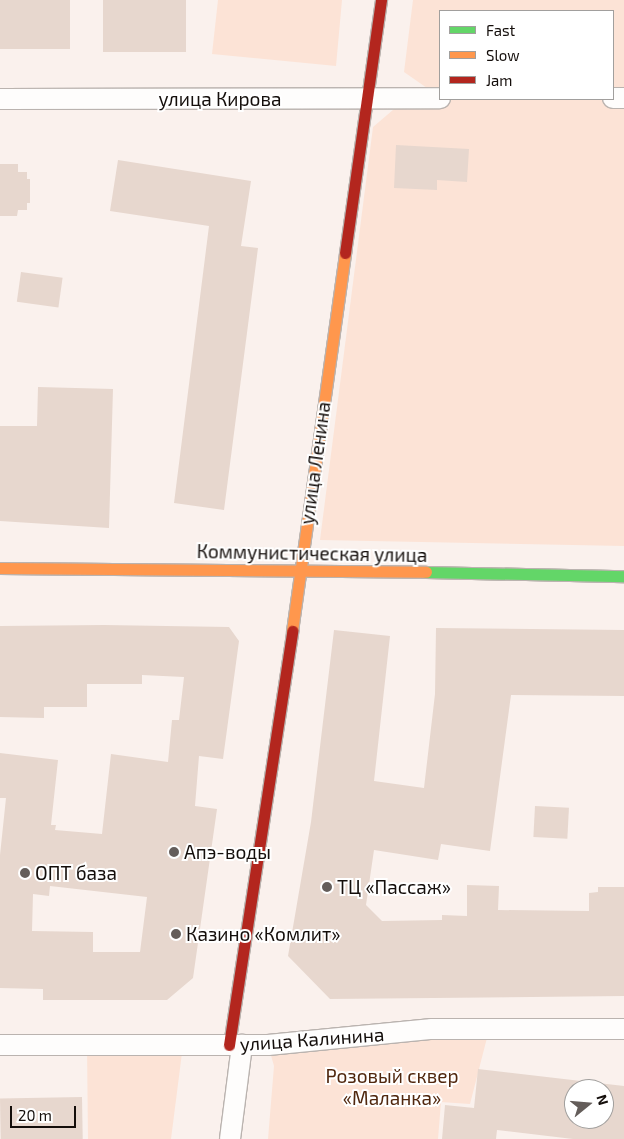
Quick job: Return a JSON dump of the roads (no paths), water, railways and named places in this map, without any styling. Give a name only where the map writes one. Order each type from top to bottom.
[{"type":"street","name":"улица Ленина","points":[[230,1139],[235,1045],[380,0]]},
{"type":"street","name":"улица Кирова","points":[[0,99],[439,98]]},
{"type":"street","name":"Коммунистическая улица","points":[[0,568],[300,569],[624,576]]},
{"type":"street","name":"улица Калинина","points":[[0,1045],[235,1045],[340,1041],[432,1029],[624,1029]]},
{"type":"place","name":"Апэ-воды","points":[[174,852]]},
{"type":"place","name":"ОПТ база","points":[[25,873]]},
{"type":"place","name":"ТЦ «Пассаж»","points":[[327,887]]},
{"type":"place","name":"Казино «Комлит»","points":[[176,934]]},
{"type":"park label","name":"Розовый сквер «Маланка»","points":[[392,1087]]}]
